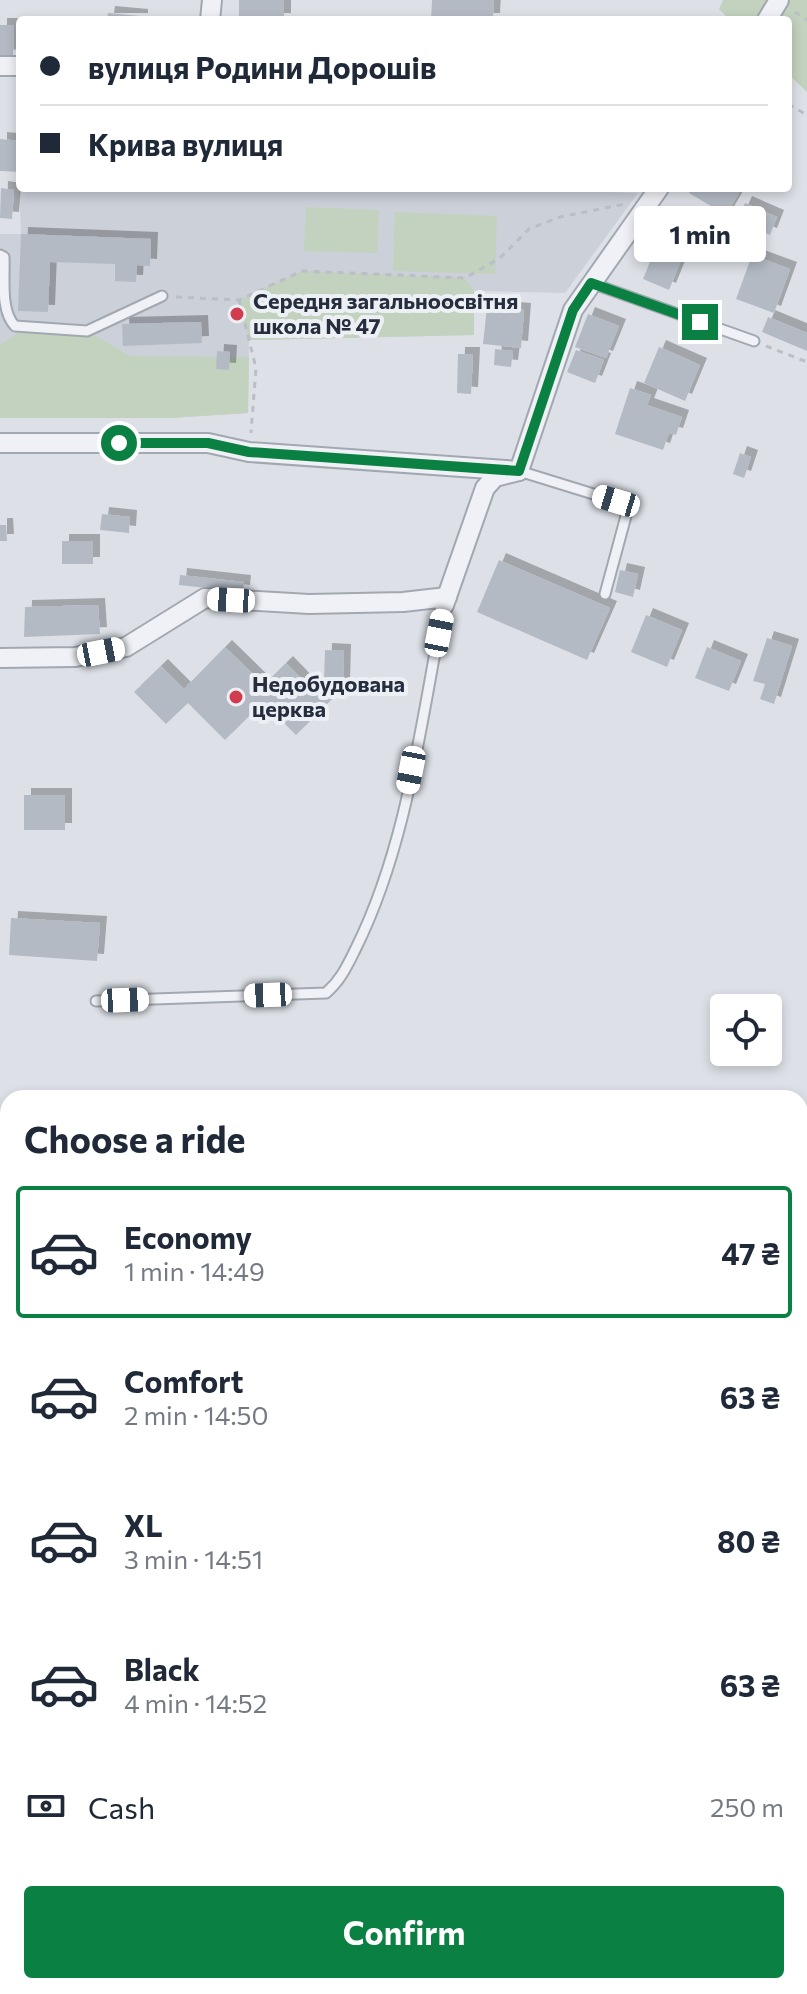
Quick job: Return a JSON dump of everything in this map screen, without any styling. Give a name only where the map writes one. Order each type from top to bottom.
[{"type":"street","points":[[519,471],[573,310],[656,192]]},
{"type":"street","points":[[0,443],[208,443],[249,452],[519,471]]},
{"type":"street","points":[[0,658],[75,657],[126,647],[205,598],[309,604],[446,601],[485,488],[495,477],[519,471]]},
{"type":"lane","points":[[0,255],[4,257],[9,320],[15,326],[87,331],[162,296]]},
{"type":"lane","points":[[591,283],[754,341]]},
{"type":"lane","points":[[519,471],[616,501],[624,508],[626,516],[605,594]]},
{"type":"lane","points":[[96,1001],[326,993],[339,982],[372,915],[400,825],[446,601]]},
{"type":"path","points":[[162,296],[239,300],[302,271],[465,278],[500,258],[529,229],[560,217],[614,208],[654,192]]},
{"type":"path","points":[[239,300],[256,368],[249,452]]},
{"type":"path","points":[[754,341],[807,362]]},
{"type":"shaded area","name":"Середня загальноосвітня школа № 47","points":[[19,192],[638,193],[565,293],[474,291],[474,335],[249,340],[248,413],[169,418],[0,418],[0,234],[21,234]]},
{"type":"green space","points":[[723,0],[807,0],[807,92],[792,78],[792,16],[726,16],[719,9]]},
{"type":"green space","points":[[306,207],[379,210],[377,253],[304,251]]},
{"type":"green space","points":[[395,212],[497,216],[495,274],[393,271]]},
{"type":"green space","points":[[302,271],[465,278],[474,291],[474,335],[249,340],[239,300]]},
{"type":"green space","points":[[26,328],[87,331],[130,356],[249,357],[248,413],[169,418],[0,418],[0,345]]},
{"type":"building","points":[[239,0],[284,0],[284,16],[239,16]]},
{"type":"building","points":[[432,0],[494,0],[493,16],[431,16]]},
{"type":"building","points":[[108,13],[141,16],[108,16]]},
{"type":"building","points":[[0,25],[14,25],[13,57],[0,56]]},
{"type":"building","points":[[0,139],[16,141],[16,172],[0,171]]},
{"type":"building","points":[[1,188],[14,190],[12,219],[0,218]]},
{"type":"building","points":[[690,192],[740,192],[726,215]]},
{"type":"building","points":[[745,203],[777,217],[770,235],[737,221]]},
{"type":"building","points":[[731,224],[747,230],[739,252],[723,245]]},
{"type":"building","points":[[21,234],[151,239],[150,266],[137,265],[136,282],[115,281],[115,264],[50,262],[48,312],[18,311]]},
{"type":"building","points":[[658,242],[684,253],[669,290],[643,279]]},
{"type":"building","points":[[752,255],[790,269],[774,313],[736,299]]},
{"type":"building","points":[[487,307],[524,310],[521,348],[483,344]]},
{"type":"building","points":[[588,314],[619,326],[606,358],[575,347]]},
{"type":"building","points":[[768,317],[807,333],[807,351],[762,332]]},
{"type":"building","points":[[201,322],[202,343],[123,346],[122,324]]},
{"type":"building","points":[[659,347],[700,365],[685,401],[644,383]]},
{"type":"building","points":[[495,349],[513,351],[511,367],[494,365]]},
{"type":"building","points":[[576,350],[604,360],[595,383],[567,372]]},
{"type":"building","points":[[217,351],[230,352],[229,370],[216,369]]},
{"type":"building","points":[[458,354],[473,354],[471,394],[457,393]]},
{"type":"building","points":[[630,388],[651,395],[647,405],[682,417],[676,435],[669,433],[663,450],[615,434]]},
{"type":"building","points":[[740,453],[751,457],[744,478],[733,474]]},
{"type":"building","points":[[102,514],[130,517],[129,533],[100,530]]},
{"type":"building","points":[[0,525],[6,525],[7,541],[0,541]]},
{"type":"building","points":[[62,541],[93,541],[93,564],[62,564]]},
{"type":"building","points":[[499,560],[610,608],[587,660],[477,612]]},
{"type":"building","points":[[620,570],[638,574],[633,597],[615,592]]},
{"type":"building","points":[[180,575],[244,582],[243,592],[179,585]]},
{"type":"building","points":[[98,605],[100,634],[24,637],[25,607]]},
{"type":"building","points":[[646,615],[682,630],[667,667],[631,652]]},
{"type":"building","points":[[767,638],[792,646],[774,704],[760,699],[765,684],[753,681]]},
{"type":"building","name":"Недобудована церква","points":[[225,647],[264,685],[286,663],[313,691],[324,680],[325,650],[344,651],[343,688],[296,735],[263,702],[225,740],[188,703],[166,724],[134,692],[161,666],[184,689]]},
{"type":"building","points":[[707,647],[741,661],[729,691],[695,678]]},
{"type":"building","points":[[24,795],[65,795],[65,830],[24,830]]},
{"type":"building","points":[[11,918],[100,923],[97,961],[9,955]]},
{"type":"place","name":"Середня загальноосвітня школа № 47","points":[[237,314]]},
{"type":"place","name":"Недобудована церква","points":[[236,697]]},
{"type":"route","points":[[119,443],[208,443],[249,452],[519,471],[573,310],[591,283],[700,322]]}]
